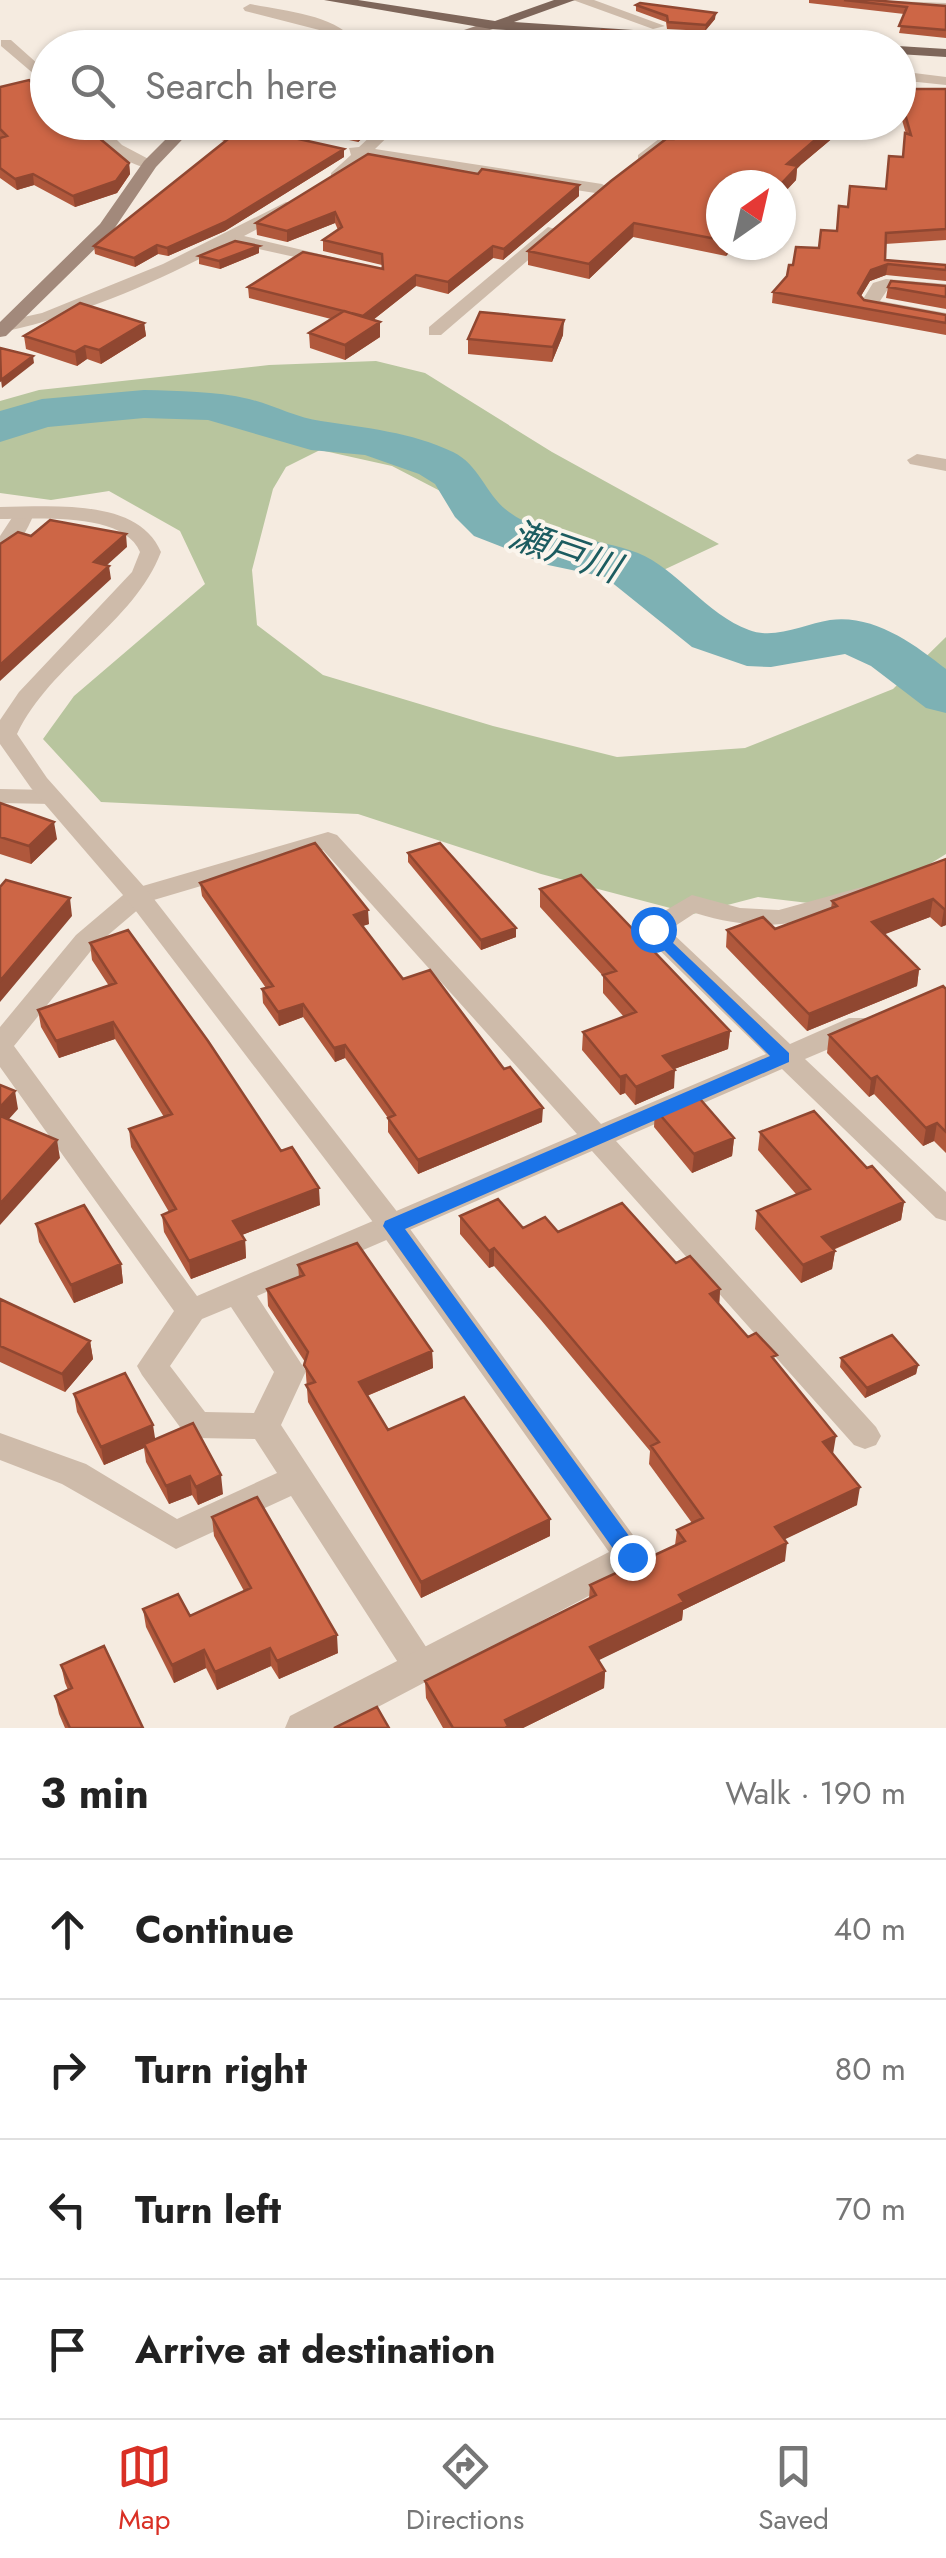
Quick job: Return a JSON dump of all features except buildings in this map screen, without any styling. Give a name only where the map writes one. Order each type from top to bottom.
[{"type":"main road","points":[[330,0],[492,24],[579,30]]},
{"type":"main road","points":[[473,30],[568,0]]},
{"type":"main road","points":[[916,52],[946,53]]},
{"type":"main road","points":[[4,329],[106,228],[150,164],[174,140]]},
{"type":"street","points":[[580,0],[658,26]]},
{"type":"street","points":[[870,0],[946,6]]},
{"type":"street","points":[[250,8],[336,30]]},
{"type":"street","points":[[6,43],[30,65]]},
{"type":"street","points":[[916,77],[946,81]]},
{"type":"street","points":[[108,140],[150,164]]},
{"type":"street","points":[[4,329],[83,304],[232,238],[311,192],[379,140]]},
{"type":"street","points":[[632,166],[667,140]]},
{"type":"street","points":[[333,146],[610,183],[587,202]]},
{"type":"street","points":[[435,331],[572,215]]},
{"type":"street","points":[[232,238],[358,269]]},
{"type":"street","points":[[946,289],[886,284],[879,287],[869,304],[946,318]]},
{"type":"street","points":[[917,460],[946,465]]},
{"type":"street","points":[[0,548],[17,530],[12,514],[115,520],[138,532],[152,554],[116,606],[10,718],[5,734],[51,796],[138,896],[392,1226],[632,1557],[303,1728]]},
{"type":"street","points":[[0,796],[51,796]]},
{"type":"street","points":[[192,1311],[0,1046],[85,940],[138,896],[328,840],[865,1436]]},
{"type":"street","points":[[863,894],[780,922],[692,904],[653,929],[783,1058],[946,1210]]},
{"type":"street","points":[[264,1426],[196,1425],[153,1366],[192,1311],[892,1010]]},
{"type":"street","points":[[237,1291],[290,1371],[264,1426]]},
{"type":"street","points":[[264,1426],[420,1667]]},
{"type":"street","points":[[0,1446],[74,1474],[176,1535],[298,1478]]},
{"type":"green space","points":[[376,361],[425,373],[552,452],[719,544],[657,573],[500,522],[392,466],[320,450],[286,467],[273,489],[252,570],[257,625],[323,675],[493,726],[617,757],[745,748],[893,689],[946,637],[946,854],[915,873],[817,904],[758,897],[693,914],[541,874],[358,814],[101,802],[43,739],[74,696],[205,584],[180,531],[109,491],[51,500],[0,493],[0,401],[39,390],[269,365]]},
{"type":"waterway","name":"瀬戸川","points":[[0,427],[42,413],[144,404],[208,406],[244,412],[311,435],[372,441],[437,463],[454,475],[473,506],[492,525],[567,554],[622,565],[712,635],[747,649],[771,650],[834,636],[856,638],[891,654],[946,696]]},
{"type":"route","points":[[632,1557],[392,1226],[783,1058],[653,929]]}]
